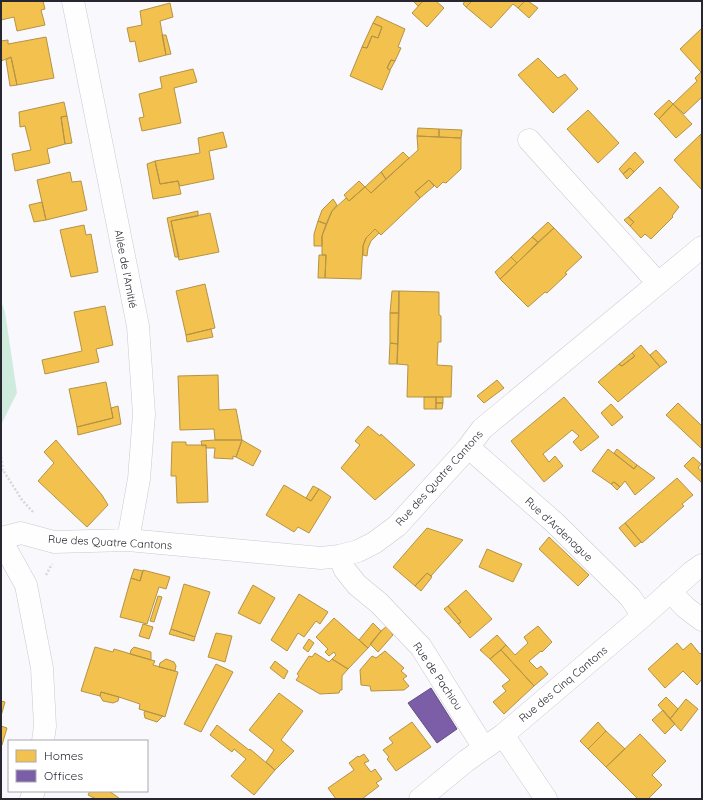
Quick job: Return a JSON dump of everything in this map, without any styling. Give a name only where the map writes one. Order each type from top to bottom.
[{"type":"street","name":"Allée de l'Amitié","points":[[73,1],[138,326],[144,414],[139,479],[128,540]]},
{"type":"street","points":[[529,140],[658,284]]},
{"type":"street","name":"Rue des Quatre Cantons","points":[[1,539],[21,533],[54,542],[128,540],[320,558],[358,552],[374,543],[397,526],[467,449],[482,429],[702,247]]},
{"type":"street","name":"Rue d'Ardenague","points":[[467,449],[476,454],[555,523],[630,597],[643,616]]},
{"type":"street","points":[[1,539],[26,585],[42,668],[45,726],[43,740]]},
{"type":"street","name":"Rue de Pachiou","points":[[339,556],[345,570],[357,585],[379,603],[421,647],[484,748]]},
{"type":"street","name":"Rue des Cinq Cantons","points":[[420,799],[484,748],[503,735],[702,565]]},
{"type":"street","points":[[670,591],[685,607],[702,620]]},
{"type":"street","points":[[503,735],[546,799]]},
{"type":"path","points":[[1,456],[2,470],[22,500],[36,515]]},
{"type":"path","points":[[46,576],[55,560]]},
{"type":"green space","points":[[1,301],[5,312],[17,393],[1,425]]},
{"type":"building: Homes","points":[[1,1],[43,1],[45,9],[41,10],[45,25],[17,31],[14,17],[1,20]]},
{"type":"building: Homes","points":[[413,1],[423,1],[418,6]]},
{"type":"building: Homes","points":[[423,1],[436,1],[444,8],[427,27],[412,13]]},
{"type":"building: Homes","points":[[465,1],[472,1],[466,7],[463,4]]},
{"type":"building: Homes","points":[[472,1],[525,1],[518,8],[513,4],[491,28],[466,7]]},
{"type":"building: Homes","points":[[525,1],[528,1],[538,8],[529,18],[518,8]]},
{"type":"building: Homes","points":[[170,3],[173,17],[160,21],[166,55],[139,62],[135,41],[130,42],[127,28],[142,25],[140,11]]},
{"type":"building: Homes","points":[[377,16],[405,29],[398,47],[401,48],[395,61],[391,60],[387,68],[390,71],[382,90],[350,76],[362,47],[367,48],[372,36],[378,38],[382,27],[373,23]]},
{"type":"building: Homes","points":[[373,23],[382,27],[378,38],[372,36],[367,48],[362,47]]},
{"type":"building: Homes","points":[[702,28],[702,97],[684,114],[673,104],[697,81],[695,78],[701,72],[680,49]]},
{"type":"building: Homes","points":[[162,35],[166,35],[171,54],[166,55]]},
{"type":"building: Homes","points":[[46,37],[54,78],[17,85],[11,57],[1,61],[1,41],[8,40],[8,44]]},
{"type":"building: Homes","points":[[11,57],[17,85],[10,86],[6,60]]},
{"type":"building: Homes","points":[[538,58],[558,78],[565,74],[578,89],[553,113],[518,75]]},
{"type":"building: Homes","points":[[391,60],[395,61],[390,70],[387,68]]},
{"type":"building: Homes","points":[[193,69],[197,82],[174,88],[181,123],[142,131],[139,118],[144,117],[139,94],[162,88],[160,77]]},
{"type":"building: Homes","points":[[669,100],[673,104],[659,119],[654,114]]},
{"type":"building: Homes","points":[[64,102],[67,116],[61,117],[65,144],[47,149],[50,163],[15,171],[12,154],[31,150],[25,126],[20,127],[19,112]]},
{"type":"building: Homes","points":[[673,104],[692,124],[676,138],[659,119]]},
{"type":"building: Homes","points":[[588,110],[619,143],[598,163],[567,129]]},
{"type":"building: Homes","points":[[67,116],[72,143],[65,144],[61,117]]},
{"type":"building: Homes","points":[[418,128],[439,129],[439,137],[417,136]]},
{"type":"building: Homes","points":[[439,129],[462,130],[461,138],[439,137]]},
{"type":"building: Homes","points":[[223,132],[227,147],[209,151],[214,179],[180,186],[178,181],[160,184],[155,161],[200,153],[198,138]]},
{"type":"building: Homes","points":[[701,134],[702,188],[701,189],[674,160]]},
{"type":"building: Homes","points":[[417,136],[461,138],[461,169],[446,183],[443,182],[437,188],[429,180],[415,192],[420,198],[381,235],[375,229],[366,238],[363,246],[361,279],[325,278],[326,255],[322,255],[322,236],[332,211],[346,198],[349,201],[365,187],[371,193],[418,150]]},
{"type":"building: Homes","points":[[403,152],[409,158],[386,179],[381,172]]},
{"type":"building: Homes","points":[[635,152],[644,162],[634,172],[630,168],[623,174],[619,169]]},
{"type":"building: Homes","points":[[155,161],[160,184],[178,181],[181,194],[153,199],[147,164]]},
{"type":"building: Homes","points":[[630,168],[634,172],[627,179],[623,174]]},
{"type":"building: Homes","points":[[70,172],[72,182],[81,181],[87,210],[46,220],[37,180]]},
{"type":"building: Homes","points":[[381,172],[386,179],[371,193],[365,187]]},
{"type":"building: Homes","points":[[429,180],[434,186],[420,198],[415,192]]},
{"type":"building: Homes","points":[[359,181],[365,187],[349,201],[344,195]]},
{"type":"building: Homes","points":[[660,187],[679,207],[672,216],[673,217],[651,239],[645,234],[641,238],[630,226],[634,222],[628,217]]},
{"type":"building: Homes","points":[[333,199],[337,205],[332,211],[326,224],[318,221],[322,210]]},
{"type":"building: Homes","points":[[42,202],[46,220],[34,222],[29,205]]},
{"type":"building: Homes","points":[[198,211],[198,216],[171,221],[179,257],[175,257],[167,218]]},
{"type":"building: Homes","points":[[210,213],[219,252],[179,260],[171,221]]},
{"type":"building: Homes","points":[[628,217],[634,222],[630,226],[624,220]]},
{"type":"building: Homes","points":[[318,221],[326,224],[322,236],[322,246],[314,246],[314,234]]},
{"type":"building: Homes","points":[[548,222],[554,228],[538,242],[532,237]]},
{"type":"building: Homes","points":[[84,225],[86,235],[91,234],[98,272],[71,277],[60,230]]},
{"type":"building: Homes","points":[[554,228],[582,257],[547,293],[545,292],[528,307],[500,279]]},
{"type":"building: Homes","points":[[375,229],[379,233],[371,241],[367,256],[363,255],[363,246],[366,238]]},
{"type":"building: Homes","points":[[532,237],[538,242],[517,263],[511,257]]},
{"type":"building: Homes","points":[[319,255],[326,255],[325,278],[318,278]]},
{"type":"building: Homes","points":[[511,257],[517,263],[500,279],[495,272]]},
{"type":"building: Homes","points":[[205,284],[215,328],[186,335],[176,291]]},
{"type":"building: Homes","points":[[392,291],[399,291],[399,313],[390,313]]},
{"type":"building: Homes","points":[[399,291],[439,292],[441,342],[438,342],[437,365],[452,366],[451,397],[407,397],[408,365],[397,364]]},
{"type":"building: Homes","points":[[105,306],[113,345],[96,349],[99,362],[45,374],[42,360],[82,351],[74,312]]},
{"type":"building: Homes","points":[[390,313],[399,313],[398,344],[390,343]]},
{"type":"building: Homes","points":[[211,329],[213,337],[187,342],[186,335]]},
{"type":"building: Homes","points":[[390,343],[398,344],[397,364],[389,364]]},
{"type":"building: Homes","points":[[641,345],[660,367],[618,402],[598,382],[619,364],[622,366],[635,356],[632,353]]},
{"type":"building: Homes","points":[[656,350],[667,362],[660,367],[650,355]]},
{"type":"building: Homes","points":[[632,353],[635,356],[622,366],[619,364]]},
{"type":"building: Homes","points":[[218,375],[219,410],[236,409],[242,440],[215,440],[214,429],[180,430],[178,376]]},
{"type":"building: Homes","points":[[497,380],[504,388],[484,403],[477,396]]},
{"type":"building: Homes","points":[[106,382],[113,418],[77,427],[69,389]]},
{"type":"building: Homes","points":[[424,397],[436,397],[436,409],[424,409]]},
{"type":"building: Homes","points":[[436,397],[443,397],[443,403],[436,403]]},
{"type":"building: Homes","points":[[564,397],[599,437],[581,451],[573,442],[579,436],[572,430],[543,454],[549,462],[555,456],[563,466],[544,482],[511,441]]},
{"type":"building: Homes","points":[[436,403],[443,403],[442,409],[436,409]]},
{"type":"building: Homes","points":[[678,403],[702,426],[702,449],[666,415]]},
{"type":"building: Homes","points":[[611,404],[623,417],[612,426],[601,413]]},
{"type":"building: Homes","points":[[118,406],[121,424],[78,435],[77,427],[113,418],[111,408]]},
{"type":"building: Homes","points":[[368,426],[380,436],[381,434],[415,465],[375,500],[341,468],[360,445],[355,441]]},
{"type":"building: Homes","points":[[56,440],[102,495],[108,505],[87,527],[38,481],[54,463],[44,452]]},
{"type":"building: Homes","points":[[242,440],[236,457],[233,456],[233,459],[214,458],[215,448],[206,448],[206,445],[202,446],[201,441]]},
{"type":"building: Homes","points":[[242,440],[261,451],[253,466],[236,457]]},
{"type":"building: Homes","points":[[172,442],[186,442],[186,445],[206,445],[208,502],[177,503],[176,476],[171,476]]},
{"type":"building: Homes","points":[[608,449],[634,469],[637,465],[655,478],[635,495],[625,481],[620,487],[614,482],[611,484],[592,471]]},
{"type":"building: Homes","points":[[617,449],[637,465],[634,469],[614,453]]},
{"type":"building: Homes","points":[[693,457],[701,464],[698,468],[702,471],[702,483],[684,466]]},
{"type":"building: Homes","points":[[677,478],[693,495],[682,504],[684,506],[642,543],[625,523]]},
{"type":"building: Homes","points":[[614,482],[620,487],[617,490],[611,484]]},
{"type":"building: Homes","points":[[284,485],[311,501],[319,489],[331,497],[309,533],[298,527],[294,532],[266,515]]},
{"type":"building: Homes","points":[[313,486],[319,489],[311,501],[306,498]]},
{"type":"building: Homes","points":[[625,523],[641,542],[635,547],[619,528]]},
{"type":"building: Homes","points":[[427,528],[463,540],[431,576],[427,573],[415,586],[393,567]]},
{"type":"building: Homes","points":[[549,537],[589,575],[578,586],[539,549]]},
{"type":"building: Homes","points":[[487,549],[522,564],[513,582],[479,567]]},
{"type":"building: Homes","points":[[134,569],[143,571],[140,581],[131,578]]},
{"type":"building: Homes","points":[[143,570],[170,577],[166,589],[159,587],[147,624],[120,617],[131,578],[140,581]]},
{"type":"building: Homes","points":[[427,573],[432,577],[421,591],[415,586]]},
{"type":"building: Homes","points":[[184,584],[210,592],[195,637],[171,629]]},
{"type":"building: Homes","points":[[253,585],[275,598],[260,624],[238,613]]},
{"type":"building: Homes","points":[[466,590],[492,619],[470,638],[458,624],[461,622],[448,606]]},
{"type":"building: Homes","points":[[299,594],[328,612],[320,624],[316,621],[304,637],[298,633],[287,651],[271,640]]},
{"type":"building: Homes","points":[[158,596],[162,597],[154,622],[150,621]]},
{"type":"building: Homes","points":[[448,606],[461,622],[458,624],[444,609]]},
{"type":"building: Homes","points":[[334,618],[368,648],[348,669],[332,659],[336,655],[334,652],[329,656],[325,652],[328,649],[316,637]]},
{"type":"building: Homes","points":[[373,623],[381,631],[368,648],[359,640]]},
{"type":"building: Homes","points":[[143,624],[153,627],[149,639],[139,636]]},
{"type":"building: Homes","points":[[387,626],[393,635],[378,652],[370,644]]},
{"type":"building: Homes","points":[[538,626],[552,642],[542,652],[541,651],[529,661],[537,669],[541,666],[548,674],[534,686],[501,650],[506,645],[515,655],[528,643],[524,637]]},
{"type":"building: Homes","points":[[171,629],[195,637],[194,641],[169,634]]},
{"type":"building: Homes","points":[[216,633],[232,636],[225,662],[208,657]]},
{"type":"building: Homes","points":[[497,635],[506,645],[490,659],[480,650]]},
{"type":"building: Homes","points":[[309,639],[314,643],[308,652],[303,648]]},
{"type":"building: Homes","points":[[677,643],[683,650],[691,643],[700,654],[702,652],[702,679],[697,685],[683,671],[665,688],[648,669]]},
{"type":"building: Homes","points":[[95,647],[113,652],[114,649],[155,661],[153,665],[178,672],[165,717],[139,709],[140,704],[119,697],[101,692],[100,696],[81,691]]},
{"type":"building: Homes","points":[[134,647],[151,652],[151,660],[130,654]]},
{"type":"building: Homes","points":[[501,650],[534,686],[504,714],[493,702],[506,691],[502,686],[510,680],[490,659]]},
{"type":"building: Homes","points":[[385,651],[404,668],[401,671],[407,676],[403,679],[409,686],[404,690],[371,691],[370,686],[361,685],[360,670],[372,656],[376,658]]},
{"type":"building: Homes","points":[[315,653],[329,662],[332,659],[348,669],[342,676],[342,690],[340,690],[339,693],[320,694],[296,680],[299,676],[297,674],[309,656],[312,657]]},
{"type":"building: Homes","points":[[166,659],[174,662],[176,666],[175,671],[159,667],[160,663]]},
{"type":"building: Homes","points":[[275,661],[288,671],[284,679],[270,668]]},
{"type":"building: Homes","points":[[216,664],[233,672],[201,732],[184,724]]},
{"type":"building: Homes","points":[[101,692],[119,697],[118,701],[113,703],[103,701],[100,696]]},
{"type":"building: Homes","points":[[279,693],[303,711],[281,740],[294,751],[275,770],[266,762],[274,750],[249,730]]},
{"type":"building: Homes","points":[[666,697],[678,709],[670,719],[658,705]]},
{"type":"building: Homes","points":[[686,699],[698,709],[681,731],[670,719]]},
{"type":"building: Homes","points":[[1,701],[5,702],[1,716]]},
{"type":"building: Homes","points":[[663,710],[675,724],[665,734],[652,720]]},
{"type":"building: Homes","points":[[145,711],[163,716],[157,722],[145,718]]},
{"type":"building: Homes","points":[[412,722],[431,747],[396,771],[387,759],[389,757],[383,750],[393,743],[389,738]]},
{"type":"building: Homes","points":[[598,722],[606,731],[588,749],[580,741]]},
{"type":"building: Homes","points":[[217,725],[249,750],[250,749],[275,770],[254,795],[231,776],[246,759],[234,749],[232,752],[210,735]]},
{"type":"building: Homes","points":[[1,726],[7,728],[2,745],[1,744]]},
{"type":"building: Homes","points":[[606,731],[625,749],[606,767],[588,749]]},
{"type":"building: Homes","points":[[640,734],[666,761],[652,775],[662,785],[648,799],[638,799],[606,767]]},
{"type":"building: Homes","points":[[364,754],[369,761],[364,763],[371,772],[375,769],[382,779],[376,783],[379,786],[362,799],[336,799],[328,788],[354,770],[349,763],[358,756],[359,757]]},
{"type":"building: Homes","points":[[90,792],[110,792],[119,799],[96,799],[88,795]]},
{"type":"building: Offices","points":[[431,688],[457,729],[437,743],[408,703]]}]
